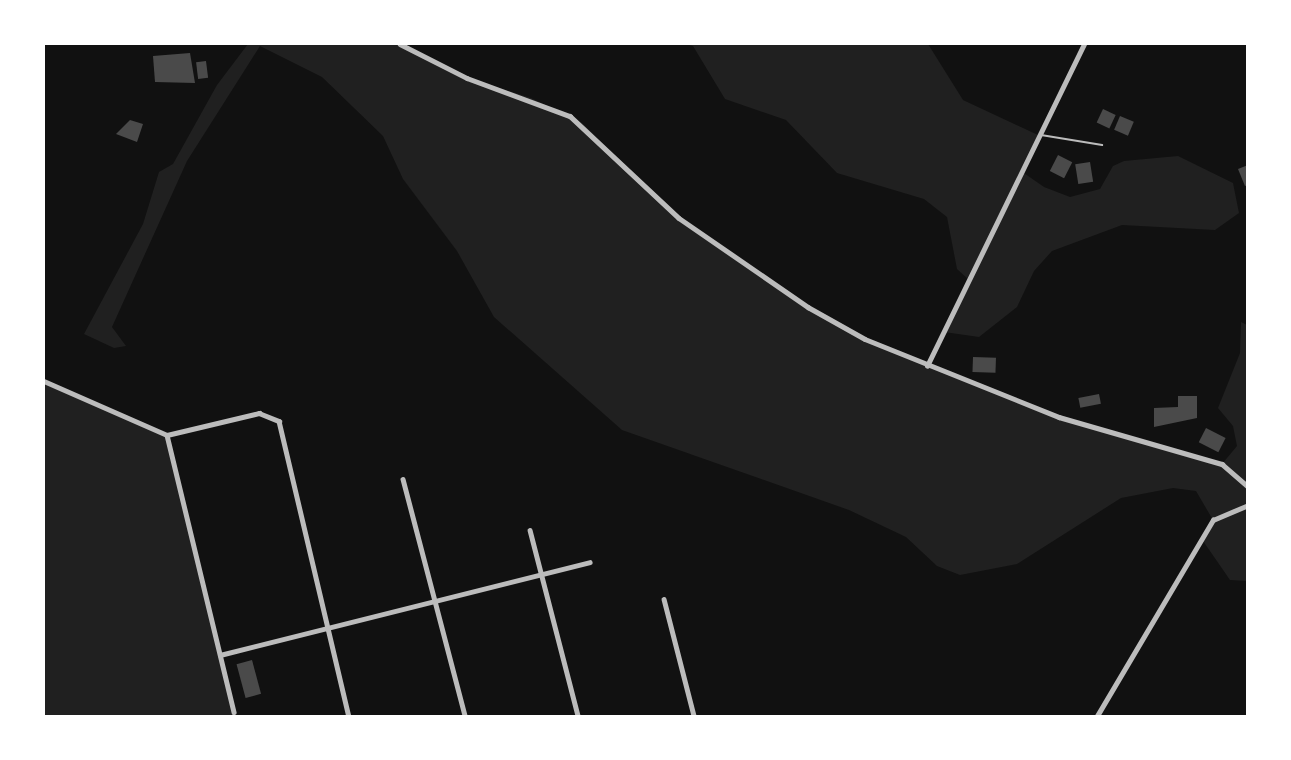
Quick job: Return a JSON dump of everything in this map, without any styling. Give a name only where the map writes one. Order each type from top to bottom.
[{"type":"street","points":[[400,44],[467,78],[570,116],[679,219],[808,307],[927,366],[1059,417],[1222,464],[1248,487]]},
{"type":"street","points":[[927,366],[1084,44]]},
{"type":"street","points":[[44,381],[167,435],[259,413],[279,421],[349,717]]},
{"type":"street","points":[[167,435],[234,712]]},
{"type":"street","points":[[403,479],[465,717]]},
{"type":"street","points":[[1097,717],[1213,520],[1248,505]]},
{"type":"street","points":[[530,530],[578,717]]},
{"type":"street","points":[[220,655],[589,562]]},
{"type":"street","points":[[664,599],[694,717]]},
{"type":"lane","points":[[1038,135],[1102,145]]},
{"type":"shaded area","points":[[248,44],[400,44],[467,78],[531,98],[582,123],[679,218],[808,307],[865,339],[1059,417],[1222,464],[1237,446],[1233,426],[1218,408],[1240,353],[1241,322],[1247,325],[1247,581],[1230,580],[1201,538],[1213,520],[1196,491],[1173,488],[1121,498],[1017,564],[960,575],[937,566],[906,537],[849,510],[622,430],[494,317],[457,251],[403,179],[383,136],[322,77],[260,46],[187,161],[112,327],[126,346],[114,348],[84,334],[143,224],[159,172],[173,164],[217,85]]},
{"type":"shaded area","points":[[685,44],[928,44],[963,100],[1038,135],[1021,171],[1044,187],[1070,197],[1100,189],[1113,166],[1124,161],[1178,156],[1233,183],[1239,213],[1215,230],[1122,225],[1052,251],[1034,271],[1017,307],[979,337],[944,332],[969,280],[957,269],[947,217],[924,199],[837,173],[786,120],[725,99],[693,46]]},
{"type":"shaded area","points":[[44,381],[167,435],[235,716],[44,716]]},
{"type":"building","points":[[190,53],[195,83],[155,82],[153,56]]},
{"type":"building","points":[[206,61],[208,78],[198,79],[196,62]]},
{"type":"building","points":[[1103,109],[1116,115],[1109,129],[1097,123]]},
{"type":"building","points":[[1120,116],[1134,122],[1128,136],[1114,130]]},
{"type":"building","points":[[130,120],[143,124],[137,142],[116,134]]},
{"type":"building","points":[[1058,155],[1072,162],[1064,178],[1050,171]]},
{"type":"building","points":[[1090,162],[1093,182],[1078,184],[1075,164]]},
{"type":"building","points":[[1248,165],[1248,185],[1245,186],[1238,169]]},
{"type":"building","points":[[973,357],[996,358],[995,373],[972,372]]},
{"type":"building","points":[[1099,394],[1101,404],[1080,408],[1078,398]]},
{"type":"building","points":[[1178,396],[1197,396],[1197,418],[1154,427],[1154,408],[1178,407]]},
{"type":"building","points":[[1206,428],[1226,438],[1218,452],[1199,442]]},
{"type":"building","points":[[252,660],[261,694],[246,698],[237,664]]}]
